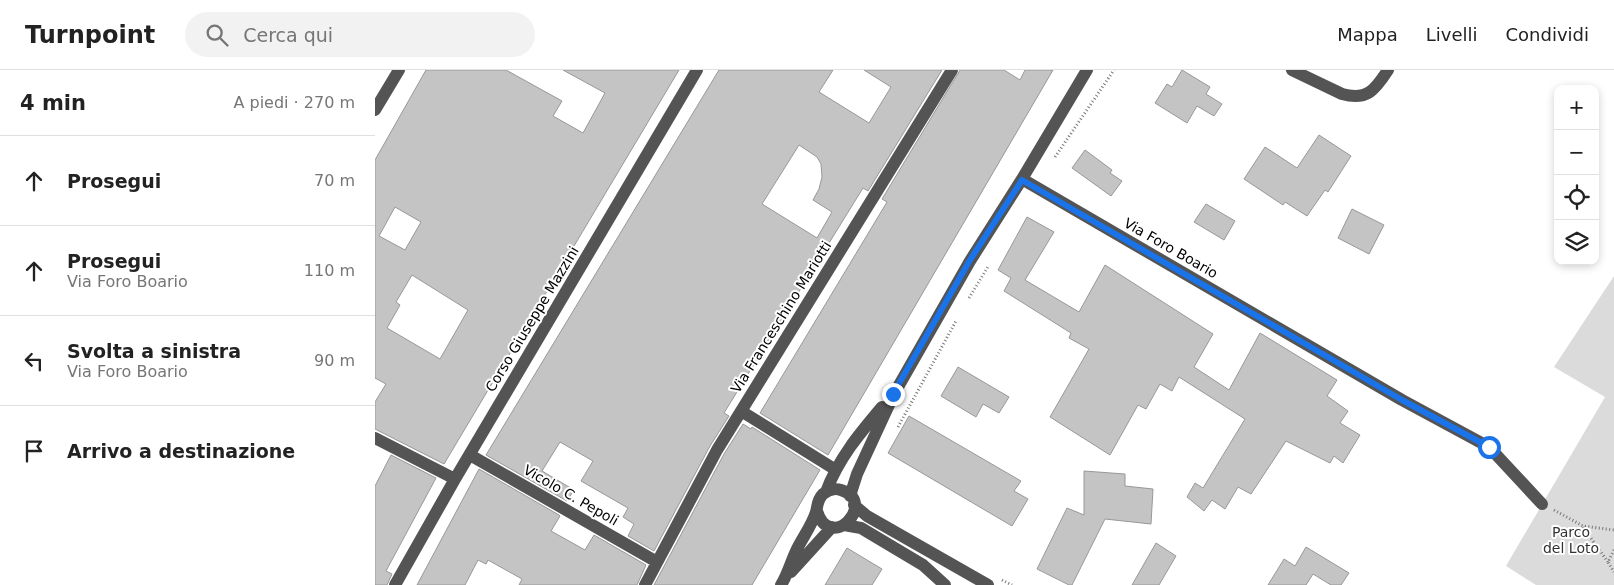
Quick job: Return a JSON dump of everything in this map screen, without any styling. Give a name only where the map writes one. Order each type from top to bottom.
[{"type":"street","points":[[375,110],[399,70]]},
{"type":"street","name":"Corso Giuseppe Mazzini","points":[[395,585],[469,455],[697,70]]},
{"type":"street","name":"Via Franceschino Mariotti","points":[[645,585],[713,458],[741,411],[952,70]]},
{"type":"street","points":[[1077,85],[1080,70]]},
{"type":"street","points":[[783,582],[838,526],[853,517],[852,500],[857,474],[893,394],[970,260],[1022,180],[1087,70]]},
{"type":"street","points":[[1292,70],[1342,94],[1351,96],[1368,94],[1375,88],[1388,70]]},
{"type":"street","name":"Via Foro Boario","points":[[1022,180],[1305,342],[1402,400],[1489,447],[1543,504]]},
{"type":"street","points":[[783,582],[817,511],[819,500],[826,492],[836,470],[856,438],[893,394]]},
{"type":"street","points":[[741,411],[836,470]]},
{"type":"street","points":[[375,438],[455,479]]},
{"type":"street","name":"Vicolo C. Pepoli","points":[[469,455],[657,562]]},
{"type":"street","points":[[826,492],[837,489],[843,491],[867,516],[931,552],[980,583]]},
{"type":"street","points":[[817,511],[821,521],[838,526],[861,528],[923,565],[945,585]]},
{"type":"street","points":[[923,565],[931,552]]},
{"type":"path","points":[[1051,164],[1114,70]]},
{"type":"path","points":[[969,299],[992,258]]},
{"type":"path","points":[[894,434],[959,316]]},
{"type":"path","points":[[1543,504],[1583,526],[1614,530]]},
{"type":"path","points":[[1583,526],[1614,572]]},
{"type":"path","points":[[1608,562],[1614,550]]},
{"type":"green space","name":"Parco del Loto","points":[[1614,276],[1614,585],[1536,585],[1506,566],[1605,397],[1554,367]]},
{"type":"building","points":[[426,70],[506,70],[562,101],[553,116],[583,133],[605,93],[563,70],[679,70],[444,464],[375,429],[375,402],[386,384],[375,378],[375,160]],"holes":[[[395,207],[421,222],[405,250],[379,236]],[[412,275],[468,310],[440,359],[387,328],[400,305],[396,302]]]},
{"type":"building","points":[[719,70],[833,70],[819,92],[869,123],[891,87],[864,70],[942,70],[868,191],[863,188],[724,413],[729,416],[710,446],[654,551],[628,536],[634,524],[623,517],[628,508],[581,481],[593,461],[560,442],[542,471],[574,490],[567,501],[486,455]],"holes":[[[799,145],[817,157],[821,164],[822,177],[819,189],[813,200],[832,212],[817,238],[762,204]]]},
{"type":"building","points":[[960,70],[1004,70],[1020,80],[1025,70],[1053,70],[828,455],[760,413],[887,202],[882,199]]},
{"type":"building","points":[[1182,70],[1210,87],[1206,94],[1222,104],[1214,116],[1197,106],[1187,123],[1155,103],[1167,84],[1172,87]]},
{"type":"building","points":[[1319,135],[1351,156],[1328,192],[1325,190],[1307,216],[1285,202],[1283,205],[1244,179],[1265,147],[1297,168]]},
{"type":"building","points":[[1085,150],[1112,170],[1110,173],[1122,181],[1111,196],[1072,168]]},
{"type":"building","points":[[1206,204],[1235,221],[1224,240],[1194,222]]},
{"type":"building","points":[[1352,209],[1384,225],[1369,254],[1338,238]]},
{"type":"building","points":[[1027,217],[1054,232],[1025,280],[1079,312],[1105,265],[1213,334],[1194,367],[1229,390],[1260,333],[1337,380],[1327,396],[1348,411],[1340,423],[1360,435],[1343,463],[1334,456],[1330,463],[1286,441],[1251,494],[1238,487],[1225,509],[1212,500],[1204,511],[1187,497],[1195,483],[1203,488],[1245,419],[1179,377],[1172,391],[1160,384],[1146,409],[1138,405],[1110,455],[1050,417],[1089,349],[1069,338],[1071,333],[1004,291],[1011,278],[998,270]]},
{"type":"building","points":[[958,367],[1009,397],[999,413],[983,404],[976,417],[941,396]]},
{"type":"building","points":[[909,416],[1021,481],[1014,491],[1028,499],[1012,526],[888,453]]},
{"type":"building","points":[[743,424],[751,429],[752,427],[820,470],[752,585],[654,585],[724,454]]},
{"type":"building","points":[[391,455],[436,478],[386,571],[392,574],[387,585],[375,585],[375,486]]},
{"type":"building","points":[[479,469],[559,515],[551,531],[585,550],[594,535],[646,565],[637,585],[519,585],[522,579],[488,560],[486,564],[478,560],[465,585],[417,585]]},
{"type":"building","points":[[1084,471],[1125,474],[1125,486],[1153,489],[1151,524],[1105,519],[1072,585],[1069,585],[1037,569],[1067,508],[1084,515]]},
{"type":"building","points":[[1156,543],[1176,556],[1159,585],[1132,585]]},
{"type":"building","points":[[1306,547],[1349,573],[1341,585],[1331,585],[1313,574],[1306,585],[1268,585],[1284,559],[1295,566]]},
{"type":"building","points":[[847,548],[882,569],[872,585],[825,585]]},
{"type":"route","points":[[893,394],[970,260],[1022,180],[1305,342],[1402,400],[1489,447]]}]
